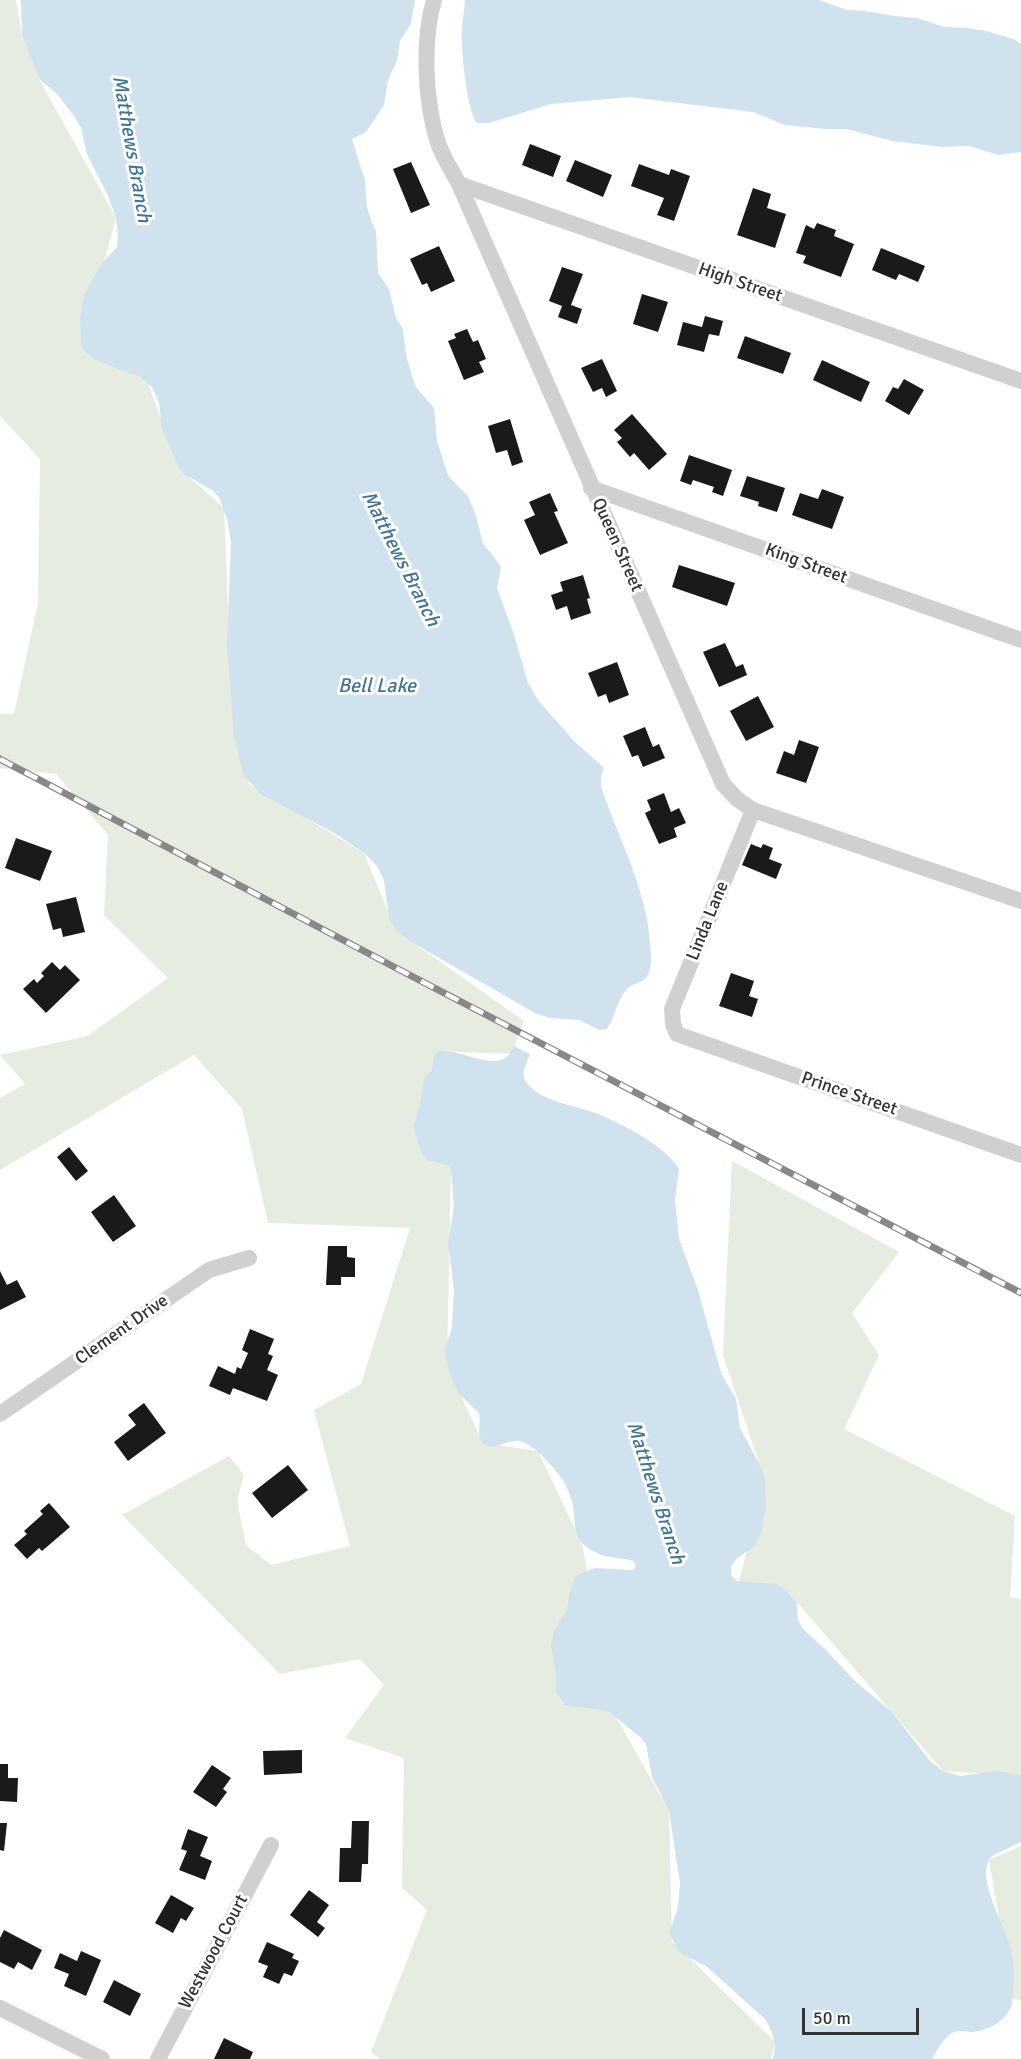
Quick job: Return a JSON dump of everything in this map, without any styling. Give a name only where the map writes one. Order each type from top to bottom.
[{"type":"street","name":"Queen Street","points":[[434,0],[430,11],[426,66],[428,100],[438,144],[459,184],[723,784],[737,799],[753,810],[1021,901]]},
{"type":"street","name":"High Street","points":[[459,184],[1021,381]]},
{"type":"street","name":"King Street","points":[[591,488],[1021,640]]},
{"type":"street","name":"Linda Lane","points":[[677,1034],[673,1024],[672,1009],[753,810]]},
{"type":"street","name":"Prince Street","points":[[677,1034],[1021,1155]]},
{"type":"street","name":"Clement Drive","points":[[0,1414],[209,1270],[249,1258]]},
{"type":"street","name":"Westwood Court","points":[[158,2059],[271,1845]]},
{"type":"street","points":[[0,2008],[102,2059]]},
{"type":"shaded area","points":[[0,0],[16,0],[22,35],[39,79],[116,218],[81,346],[147,381],[179,468],[224,508],[232,706],[249,784],[364,853],[396,931],[524,1021],[511,1054],[438,1051],[414,1123],[451,1169],[447,1366],[483,1443],[538,1451],[582,1544],[616,1717],[669,1811],[672,1941],[775,2042],[771,2059],[380,2059],[371,2052],[427,1910],[402,1888],[404,1758],[345,1738],[384,1685],[360,1659],[280,1674],[122,1515],[229,1456],[244,1475],[237,1501],[246,1545],[271,1565],[350,1546],[314,1410],[361,1384],[410,1228],[268,1223],[242,1109],[194,1055],[0,1170],[0,1098],[25,1084],[0,1055],[88,1036],[168,978],[104,915],[108,835],[56,774],[0,768],[0,714],[14,714],[38,603],[40,459],[0,416]]},
{"type":"shaded area","points":[[732,1161],[899,1252],[852,1313],[879,1355],[844,1429],[1015,1516],[1010,1597],[1021,1599],[1021,1776],[943,1771],[788,1592],[739,1581],[765,1481],[723,1355]]},
{"type":"shaded area","points":[[1021,1846],[1021,2001],[1013,1998],[989,1860]]},
{"type":"water","name":"Bell Lake","points":[[21,0],[415,0],[411,24],[400,41],[397,61],[388,80],[384,105],[366,132],[352,139],[365,181],[367,207],[376,231],[378,273],[389,289],[396,318],[403,329],[406,355],[415,386],[434,408],[437,441],[449,477],[468,496],[483,544],[501,567],[497,588],[528,683],[538,700],[574,741],[604,768],[601,786],[638,884],[648,924],[651,951],[649,972],[648,976],[624,993],[607,1029],[599,1030],[579,1020],[550,1018],[535,1013],[413,943],[396,931],[389,918],[384,880],[377,866],[364,853],[334,833],[262,795],[244,776],[234,738],[227,646],[231,542],[227,519],[219,497],[184,474],[179,468],[162,429],[159,403],[152,387],[140,377],[94,359],[81,346],[80,318],[84,295],[101,264],[117,247],[116,218],[87,154],[81,128],[57,94],[39,79],[22,35]]},
{"type":"water","points":[[465,0],[819,0],[847,10],[917,18],[944,27],[986,31],[1014,39],[1021,44],[1021,152],[999,155],[969,146],[942,147],[893,141],[846,129],[785,125],[753,112],[629,97],[551,104],[489,123],[477,123],[468,98],[463,61],[462,32]]},
{"type":"water","name":"Matthews Branch","points":[[514,1046],[530,1054],[524,1077],[536,1092],[623,1126],[663,1151],[679,1169],[675,1200],[679,1239],[698,1290],[721,1373],[736,1399],[740,1428],[762,1469],[765,1481],[766,1507],[761,1534],[754,1547],[737,1558],[731,1567],[731,1575],[737,1581],[775,1584],[788,1592],[797,1603],[798,1620],[803,1629],[855,1681],[892,1712],[931,1762],[943,1771],[960,1776],[996,1771],[1021,1775],[1021,1842],[992,1856],[987,1865],[986,1876],[988,1888],[1011,1949],[1014,1977],[1012,2005],[1006,2016],[990,2027],[978,2031],[952,2033],[943,2041],[932,2059],[773,2059],[774,2038],[765,2019],[706,1966],[678,1950],[669,1933],[678,1908],[680,1883],[669,1811],[652,1777],[646,1744],[608,1711],[565,1705],[556,1691],[556,1674],[551,1645],[554,1631],[567,1610],[576,1575],[595,1568],[633,1570],[636,1566],[633,1561],[597,1553],[581,1541],[575,1529],[573,1507],[567,1487],[554,1468],[534,1449],[520,1441],[489,1446],[484,1445],[481,1441],[479,1413],[458,1393],[447,1366],[445,1349],[452,1327],[454,1289],[448,1243],[454,1207],[451,1169],[449,1166],[428,1160],[422,1154],[414,1129],[424,1079],[432,1070],[434,1056],[438,1051],[448,1051],[491,1061],[501,1060]]},
{"type":"building","points":[[530,144],[561,156],[553,177],[522,165]]},
{"type":"building","points":[[575,160],[612,175],[603,197],[566,181]]},
{"type":"building","points":[[411,162],[430,205],[411,213],[393,169]]},
{"type":"building","points":[[639,164],[669,175],[671,169],[690,176],[674,221],[657,215],[664,198],[631,186]]},
{"type":"building","points":[[753,188],[771,194],[767,208],[786,214],[775,248],[737,235]]},
{"type":"building","points":[[817,223],[836,230],[834,236],[854,244],[841,277],[803,263],[806,256],[796,253],[806,225],[814,229]]},
{"type":"building","points":[[439,246],[455,281],[431,292],[427,283],[422,285],[410,259]]},
{"type":"building","points":[[881,248],[925,266],[918,282],[899,274],[896,280],[872,270]]},
{"type":"building","points":[[562,267],[583,274],[571,305],[582,309],[577,324],[558,317],[562,306],[549,301]]},
{"type":"building","points":[[642,294],[668,302],[658,332],[633,324]]},
{"type":"building","points":[[705,316],[723,321],[719,336],[709,334],[704,352],[677,345],[683,322],[702,327]]},
{"type":"building","points":[[467,329],[473,342],[478,340],[486,359],[479,362],[484,372],[464,380],[448,341],[456,338],[454,334]]},
{"type":"building","points":[[745,336],[791,353],[783,374],[737,358]]},
{"type":"building","points":[[602,359],[617,391],[606,397],[602,388],[593,392],[581,368]]},
{"type":"building","points":[[822,360],[870,382],[861,402],[813,380]]},
{"type":"building","points":[[904,379],[924,390],[909,415],[885,401],[893,387],[898,389]]},
{"type":"building","points":[[632,414],[667,454],[649,470],[634,453],[630,457],[617,442],[622,438],[614,430]]},
{"type":"building","points":[[510,419],[523,462],[512,466],[507,450],[496,453],[488,426]]},
{"type":"building","points":[[689,455],[732,470],[723,496],[712,492],[714,487],[693,480],[691,485],[680,481]]},
{"type":"building","points":[[747,476],[785,488],[777,512],[758,506],[759,502],[740,496]]},
{"type":"building","points":[[822,489],[844,497],[832,529],[792,515],[800,493],[818,499]]},
{"type":"building","points":[[550,493],[558,511],[554,512],[568,543],[540,555],[524,520],[535,515],[529,502]]},
{"type":"building","points":[[679,565],[735,583],[727,606],[672,587]]},
{"type":"building","points":[[583,575],[590,598],[587,599],[591,613],[571,620],[567,606],[556,610],[551,595],[563,591],[560,582]]},
{"type":"building","points":[[725,643],[736,667],[743,664],[747,675],[719,687],[703,652]]},
{"type":"building","points":[[617,662],[629,695],[609,703],[606,694],[598,697],[588,673]]},
{"type":"building","points":[[758,696],[774,727],[746,741],[730,711]]},
{"type":"building","points":[[645,727],[653,747],[659,744],[665,758],[643,767],[638,755],[632,757],[623,736]]},
{"type":"building","points":[[799,740],[819,747],[806,783],[776,773],[784,751],[794,755]]},
{"type":"building","points":[[664,793],[671,812],[679,808],[686,823],[674,828],[677,837],[659,844],[645,813],[651,810],[647,800]]},
{"type":"building","points":[[16,838],[52,851],[40,881],[5,868]]},
{"type":"building","points":[[751,844],[761,848],[763,844],[773,848],[769,859],[782,864],[776,879],[742,865]]},
{"type":"building","points":[[76,897],[85,932],[63,937],[61,928],[53,930],[46,904]]},
{"type":"building","points":[[52,962],[60,970],[65,965],[80,980],[46,1013],[23,989],[34,979],[37,983],[44,976],[41,973]]},
{"type":"building","points":[[731,973],[754,981],[749,996],[758,999],[752,1017],[719,1006]]},
{"type":"building","points":[[69,1147],[88,1171],[76,1181],[57,1157]]},
{"type":"building","points":[[114,1195],[136,1226],[113,1242],[91,1212]]},
{"type":"building","points":[[328,1246],[347,1246],[347,1257],[355,1258],[355,1277],[341,1277],[341,1285],[326,1285]]},
{"type":"building","points":[[0,1271],[7,1285],[17,1280],[26,1297],[0,1310]]},
{"type":"building","points":[[250,1329],[274,1339],[268,1354],[273,1356],[267,1370],[278,1375],[267,1401],[233,1388],[230,1395],[209,1386],[218,1366],[235,1374],[237,1367],[241,1369],[248,1353],[242,1350]]},
{"type":"building","points":[[144,1403],[166,1433],[128,1461],[114,1442],[136,1425],[128,1415]]},
{"type":"building","points":[[288,1465],[308,1490],[272,1518],[252,1493]]},
{"type":"building","points":[[49,1503],[70,1527],[42,1551],[39,1548],[27,1559],[14,1545],[27,1534],[24,1531],[43,1514],[40,1511]]},
{"type":"building","points":[[302,1750],[302,1773],[264,1775],[263,1751]]},
{"type":"building","points":[[0,1764],[8,1764],[8,1778],[18,1778],[17,1802],[0,1801]]},
{"type":"building","points":[[212,1765],[231,1778],[223,1789],[227,1792],[216,1807],[193,1792]]},
{"type":"building","points":[[352,1821],[369,1821],[368,1864],[362,1864],[361,1882],[339,1882],[340,1848],[351,1848]]},
{"type":"building","points":[[0,1823],[7,1823],[4,1851],[0,1850]]},
{"type":"building","points":[[188,1829],[208,1837],[200,1856],[212,1861],[205,1880],[179,1870],[187,1851],[181,1849]]},
{"type":"building","points":[[309,1890],[329,1905],[317,1922],[325,1928],[318,1937],[290,1915]]},
{"type":"building","points":[[171,1895],[194,1908],[186,1921],[181,1918],[173,1933],[155,1923]]},
{"type":"building","points":[[4,1930],[42,1950],[32,1970],[18,1962],[14,1969],[0,1962],[0,1938]]},
{"type":"building","points":[[267,1942],[294,1954],[292,1958],[299,1961],[292,1976],[284,1973],[279,1984],[263,1977],[268,1966],[258,1962]]},
{"type":"building","points":[[81,1951],[101,1960],[86,1996],[64,1986],[69,1974],[54,1968],[60,1953],[77,1961]]},
{"type":"building","points":[[114,1980],[141,1994],[130,2016],[103,2002]]},
{"type":"building","points":[[224,2038],[253,2052],[250,2059],[214,2059]]},
{"type":"railway","points":[[0,759],[1021,1293]]}]
